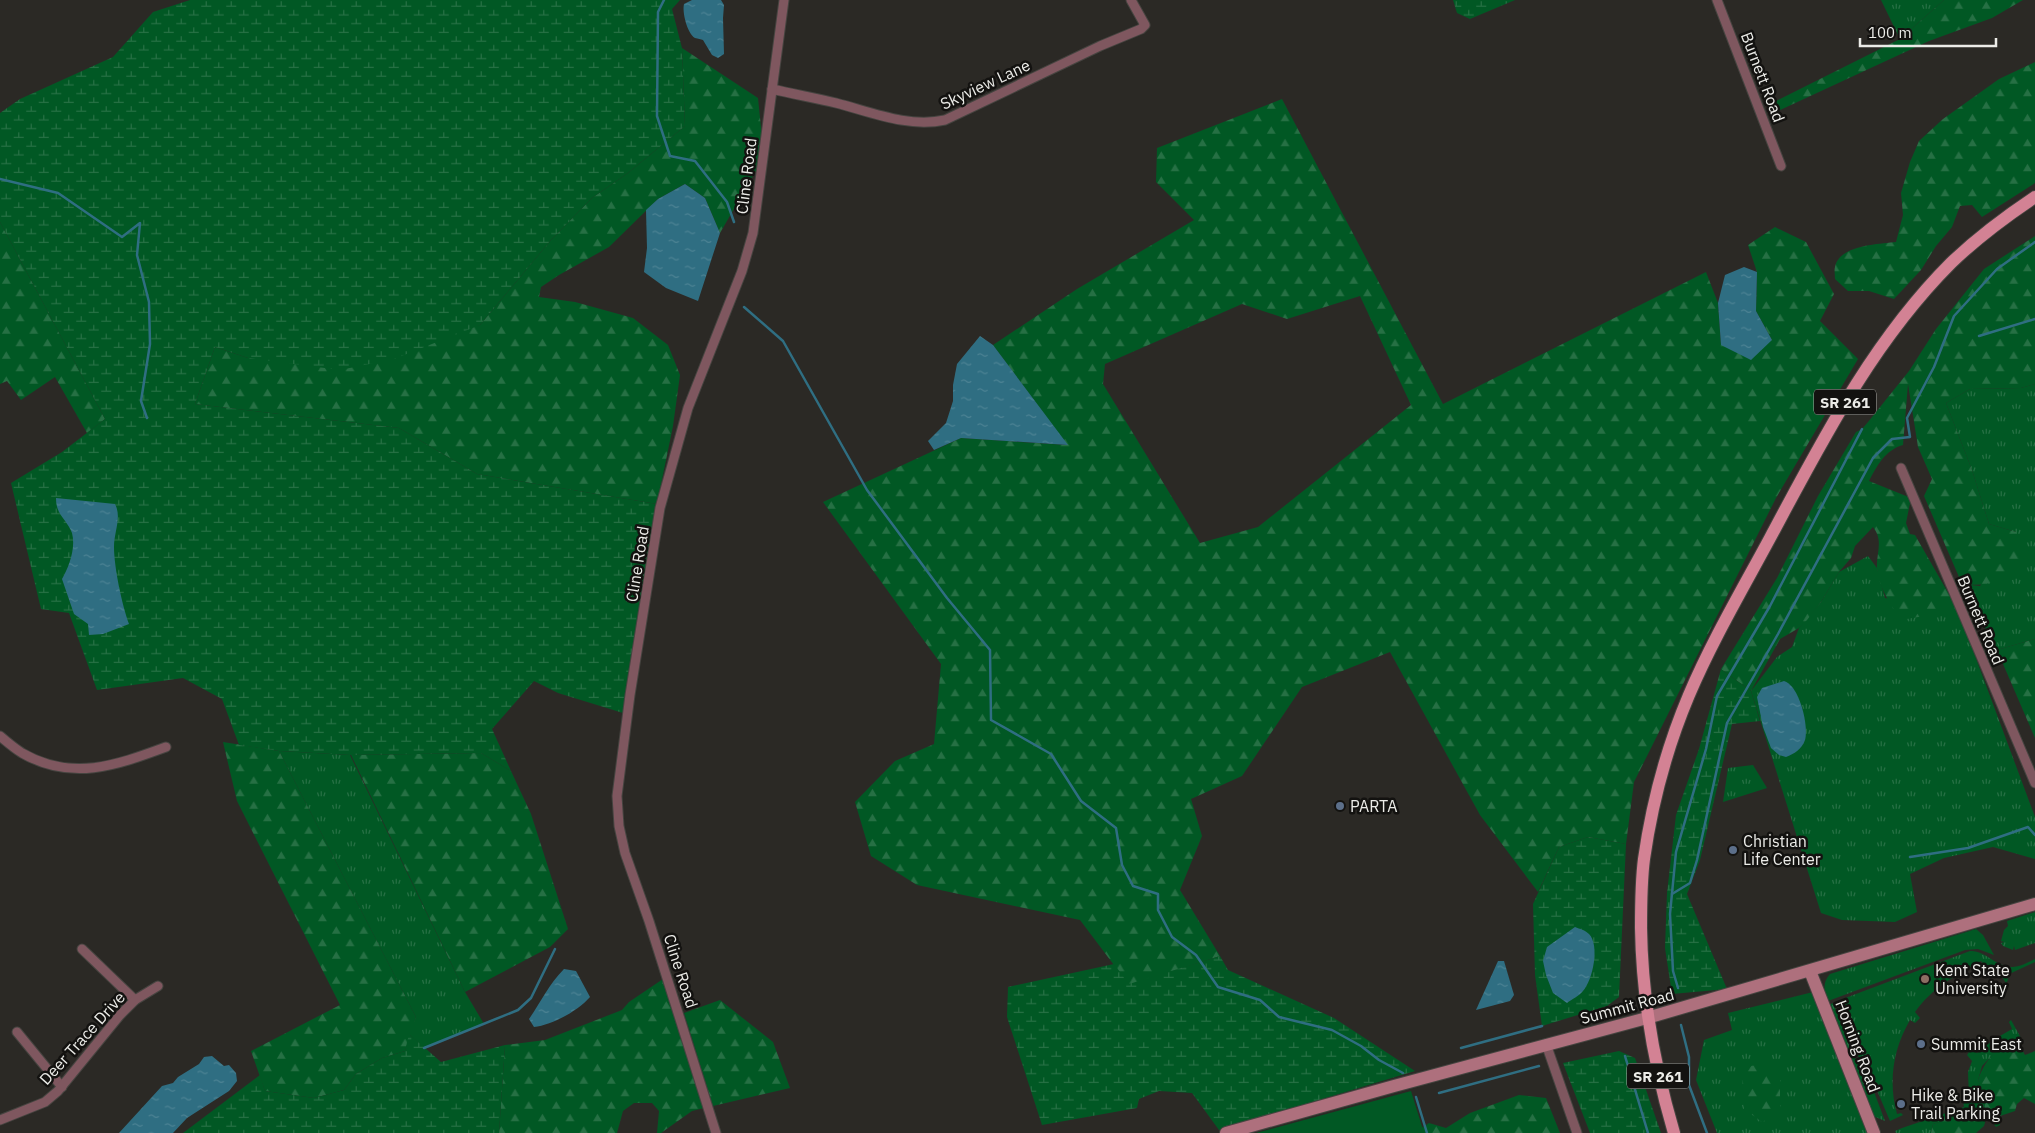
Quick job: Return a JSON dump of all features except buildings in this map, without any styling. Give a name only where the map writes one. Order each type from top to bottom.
[{"type":"main road","name":"SR 261","points":[[1674,1133],[1654,1058],[1647,1018],[1641,958],[1641,896],[1644,858],[1654,804],[1671,744],[1698,676],[1787,506],[1862,373],[1897,325],[1951,264],[1995,226],[2035,197]]},
{"type":"street","name":"Cline Road","points":[[716,1133],[654,937],[625,853],[619,826],[617,796],[630,695],[660,508],[688,408],[735,290],[754,233],[784,0]]},
{"type":"street","name":"Skyview Lane","points":[[772,89],[908,121],[926,123],[945,120],[1100,46],[1141,29],[1145,25],[1144,20],[1131,0]]},
{"type":"street","name":"Burnett Road","points":[[1717,0],[1781,166]]},
{"type":"street","name":"Burnett Road","points":[[1901,468],[2035,783]]},
{"type":"street","points":[[0,736],[22,753],[52,765],[79,769],[109,766],[166,746]]},
{"type":"street","name":"Summit Road","points":[[1226,1133],[1810,972],[2035,904]]},
{"type":"street","points":[[82,949],[135,1000]]},
{"type":"street","name":"Horning Road","points":[[1810,972],[1874,1133]]},
{"type":"street","name":"Deer Trace Drive","points":[[0,1120],[45,1102],[62,1087],[100,1038],[135,1000],[158,986]]},
{"type":"street","points":[[17,1032],[62,1087]]},
{"type":"street","points":[[1546,1044],[1577,1133]]},
{"type":"green space","points":[[190,0],[680,0],[672,9],[682,48],[685,126],[628,173],[592,198],[551,240],[480,325],[394,359],[340,370],[248,358],[215,347],[195,404],[399,428],[477,474],[657,504],[623,713],[558,693],[534,681],[492,729],[511,771],[481,753],[350,755],[279,751],[239,745],[222,699],[183,678],[97,690],[69,613],[41,609],[11,483],[62,452],[105,419],[0,222],[0,113],[20,99],[113,57],[153,12]]},
{"type":"green space","points":[[1453,0],[1515,0],[1470,19],[1457,13]]},
{"type":"green space","points":[[1881,0],[1944,0],[1900,39]]},
{"type":"green space","points":[[1944,0],[2023,0],[1992,18],[1929,41],[1778,111],[1774,102],[1900,39]]},
{"type":"green space","points":[[682,48],[758,98],[764,157],[720,233],[705,198],[685,184],[658,199],[609,247],[541,287],[539,297],[575,302],[633,318],[668,345],[680,375],[673,426],[657,504],[477,474],[399,428],[195,404],[215,347],[248,358],[480,325],[551,240],[592,198],[628,173],[685,126]]},
{"type":"green space","points":[[2035,62],[2035,183],[1982,217],[1972,205],[1960,206],[1952,227],[1936,246],[1921,270],[1894,299],[1869,291],[1848,291],[1835,279],[1835,268],[1838,260],[1844,254],[1861,247],[1896,242],[1903,215],[1901,193],[1910,162],[1919,141],[1943,119],[1999,79]]},
{"type":"green space","points":[[1282,99],[1443,404],[1706,272],[1718,303],[1721,345],[1772,340],[1756,311],[1757,272],[1748,245],[1775,227],[1806,242],[1834,294],[1820,321],[1858,359],[1776,498],[1634,782],[1626,844],[1588,837],[1559,847],[1538,892],[1480,815],[1390,652],[1302,687],[1242,776],[1191,799],[1202,836],[1180,890],[1220,956],[1129,985],[1080,920],[917,885],[871,856],[855,802],[895,761],[934,744],[941,664],[823,502],[961,438],[1067,445],[993,345],[1077,289],[1194,220],[1156,182],[1157,148]],"holes":[[[1360,296],[1411,405],[1258,527],[1200,543],[1103,384],[1105,364],[1242,304],[1287,319]]]},
{"type":"green space","points":[[0,222],[105,419],[87,433],[55,377],[21,400],[7,381],[0,384]]},
{"type":"green space","points":[[2035,236],[2035,384],[2021,388],[1970,389],[1946,403],[1972,470],[1989,524],[2016,532],[2026,565],[1996,582],[1980,585],[1962,584],[1924,496],[1932,479],[1918,447],[1908,384],[1903,445],[1886,455],[1869,481],[1911,498],[1906,523],[1910,534],[1915,535],[1958,610],[1901,620],[1889,602],[1880,582],[1877,568],[1879,542],[1873,527],[1855,546],[1851,558],[1839,572],[1821,602],[1807,620],[1799,628],[1780,639],[1751,691],[1721,669],[1777,578],[1818,496],[1856,432],[1862,429],[1909,371],[1936,329],[1984,269]]},
{"type":"green space","points":[[2035,384],[2035,639],[1997,650],[1962,584],[1980,586],[2016,532],[1989,524],[1972,470],[1946,403],[1970,389],[2021,388]]},
{"type":"green space","points":[[1868,556],[1877,568],[1885,598],[1958,610],[2035,817],[2035,859],[1993,847],[1944,858],[1910,874],[1917,912],[1895,922],[1842,920],[1821,913],[1751,691],[1777,657],[1792,647],[1799,628],[1821,602],[1839,572]]},
{"type":"green space","points":[[2035,639],[2035,738],[1997,650]]},
{"type":"green space","points":[[1721,669],[1751,691],[1760,721],[1732,724],[1700,860],[1687,894],[1727,989],[1672,994],[1665,948],[1667,893],[1676,815],[1699,749]]},
{"type":"green space","points":[[223,742],[279,751],[416,1017],[405,1051],[382,1058],[356,1074],[344,1090],[314,1098],[265,1091],[251,1051],[340,1005],[237,801]]},
{"type":"green space","points":[[279,751],[350,755],[465,992],[484,1024],[424,1048],[409,1034],[416,1017]]},
{"type":"green space","points":[[481,753],[511,771],[531,814],[568,929],[550,947],[465,992],[351,755]]},
{"type":"green space","points":[[1753,765],[1767,788],[1723,802],[1728,768]]},
{"type":"green space","points":[[1588,837],[1626,844],[1619,997],[1607,1006],[1542,1026],[1535,975],[1533,904],[1559,847]]},
{"type":"green space","points":[[2035,912],[2035,943],[2015,950],[2014,946],[2013,950],[2003,946],[2001,943],[2004,942],[2001,941],[2004,930],[2008,926],[2007,921]]},
{"type":"green space","points":[[1976,929],[1983,935],[1994,955],[1978,949],[1965,950],[1828,1001],[1824,987],[1830,974]]},
{"type":"green space","points":[[1970,951],[1981,953],[2006,966],[2018,966],[2035,959],[2035,962],[2007,975],[2008,980],[2006,983],[1994,965],[1984,965],[1981,961],[1945,983],[1922,1003],[1915,1012],[1920,1018],[1915,1023],[1910,1020],[1896,1054],[1893,1078],[1894,1102],[1897,1114],[1901,1113],[1903,1115],[1890,1121],[1873,1081],[1863,1068],[1838,1003],[1840,1000]]},
{"type":"green space","points":[[1220,956],[1228,970],[1334,1018],[1415,1071],[1219,1130],[1192,1093],[1159,1091],[1139,1099],[1137,1108],[1042,1125],[1007,1017],[1008,987],[1114,964],[1129,984]]},
{"type":"green space","points":[[663,979],[704,1108],[692,1111],[661,1133],[657,1133],[659,1111],[652,1103],[634,1103],[623,1111],[617,1133],[499,1133],[505,1045],[545,1040],[622,1010],[629,1002]]},
{"type":"green space","points":[[1813,992],[1867,1133],[1717,1133],[1696,1080],[1704,1040],[1732,1030],[1728,1013]]},
{"type":"green space","points":[[720,1000],[773,1042],[790,1088],[713,1106],[684,1013]]},
{"type":"green space","points":[[1833,1003],[1861,1071],[1871,1084],[1885,1121],[1873,1116],[1829,1005]]},
{"type":"green space","points":[[2011,1020],[2021,1038],[2005,1042],[1982,1066],[1978,1080],[1987,1100],[1984,1110],[1933,1124],[1931,1133],[1896,1133],[1895,1131],[1902,1128],[1964,1107],[1963,1100],[1969,1097],[1968,1072],[1972,1061],[1967,1055],[1971,1049],[1977,1053],[1993,1040],[2012,1029],[2009,1022]]},
{"type":"green space","points":[[409,1034],[441,1062],[505,1045],[499,1133],[183,1133],[260,1075],[265,1091],[314,1098],[344,1090],[356,1074],[382,1058],[405,1051]]},
{"type":"green space","points":[[2016,1039],[2025,1055],[2035,1051],[2035,1104],[2024,1098],[2017,1104],[2015,1111],[2000,1116],[2000,1125],[1996,1127],[1987,1115],[1984,1126],[1976,1133],[1931,1133],[1933,1124],[1984,1110],[1986,1100],[1978,1080],[1981,1073],[1988,1060],[1998,1049],[2009,1041]]},
{"type":"green space","points":[[1619,1051],[1635,1058],[1661,1133],[1590,1133],[1563,1063]]},
{"type":"green space","points":[[1767,1063],[1780,1077],[1780,1113],[1762,1122],[1744,1109],[1742,1078],[1751,1066]]},
{"type":"green space","points":[[1411,1091],[1424,1133],[1256,1133]]},
{"type":"green space","points":[[1519,1095],[1546,1098],[1560,1133],[1418,1133],[1417,1131],[1429,1123],[1446,1128],[1470,1113]]},
{"type":"water","points":[[692,0],[721,0],[724,5],[724,54],[718,58],[712,55],[703,40],[692,35],[687,27],[684,17],[684,4]]},
{"type":"water","points":[[685,184],[705,198],[720,233],[698,301],[666,288],[644,272],[647,248],[646,210],[658,199]]},
{"type":"water","points":[[1744,267],[1757,272],[1756,311],[1772,340],[1751,360],[1721,345],[1718,303],[1725,275]]},
{"type":"water","points":[[980,336],[993,345],[1068,445],[961,438],[934,450],[928,441],[946,423],[953,401],[953,385],[957,364]]},
{"type":"water","points":[[56,498],[115,504],[118,519],[114,541],[115,565],[121,597],[129,624],[103,634],[89,635],[88,624],[74,614],[62,579],[71,557],[73,539],[70,528],[58,509]]},
{"type":"water","points":[[1784,681],[1789,684],[1798,697],[1806,725],[1805,740],[1802,746],[1795,753],[1786,757],[1779,755],[1771,748],[1763,727],[1757,697],[1762,688]]},
{"type":"water","points":[[1575,927],[1589,934],[1595,954],[1587,986],[1580,994],[1567,1003],[1553,993],[1543,961],[1547,947]]},
{"type":"water","points":[[1498,961],[1504,961],[1514,995],[1510,1001],[1476,1010]]},
{"type":"water","points":[[564,969],[576,971],[590,997],[579,1007],[564,1016],[534,1027],[529,1019],[549,987]]},
{"type":"water","points":[[212,1056],[224,1066],[229,1065],[236,1073],[237,1081],[229,1091],[187,1118],[173,1133],[119,1133],[162,1086],[173,1083],[178,1077],[199,1064],[204,1057]]},
{"type":"waterway","points":[[664,0],[658,12],[657,116],[670,156],[695,161],[727,202],[734,222]]},
{"type":"waterway","points":[[0,179],[58,193],[122,237],[140,223],[137,255],[149,302],[150,344],[141,401],[147,418]]},
{"type":"waterway","points":[[1672,894],[1690,883],[1697,860],[1727,723],[1778,634],[1873,458],[1892,439],[1910,437],[1907,418],[1934,367],[1954,316],[1997,269],[2035,242]]},
{"type":"waterway","points":[[744,307],[783,341],[867,490],[947,598],[990,650],[991,720],[1051,754],[1081,801],[1116,828],[1122,865],[1133,886],[1158,894],[1158,910],[1172,937],[1196,955],[1218,987],[1260,1000],[1279,1017],[1332,1030],[1403,1073]]},
{"type":"waterway","points":[[1979,336],[2035,319]]},
{"type":"waterway","points":[[1678,988],[1673,971],[1670,914],[1676,852],[1706,749],[1717,696],[1770,606],[1862,429]]},
{"type":"waterway","points":[[1910,857],[1968,848],[2028,827],[2035,835]]},
{"type":"waterway","points":[[424,1048],[518,1010],[531,998],[555,949]]},
{"type":"waterway","points":[[1681,1025],[1689,1057],[1689,1085],[1707,1133]]},
{"type":"waterway","points":[[1461,1048],[1542,1026]]},
{"type":"waterway","points":[[1625,1056],[1648,1133]]},
{"type":"waterway","points":[[1439,1093],[1539,1066]]},
{"type":"waterway","points":[[1416,1097],[1427,1133]]},
{"type":"place","name":"PARTA","points":[[1340,806]]},
{"type":"place","name":"Christian Life Center","points":[[1733,850]]},
{"type":"place","name":"Kent State University","points":[[1925,979]]},
{"type":"place","name":"Summit East","points":[[1921,1044]]},
{"type":"place","name":"Hike & Bike Trail Parking","points":[[1901,1104]]}]
